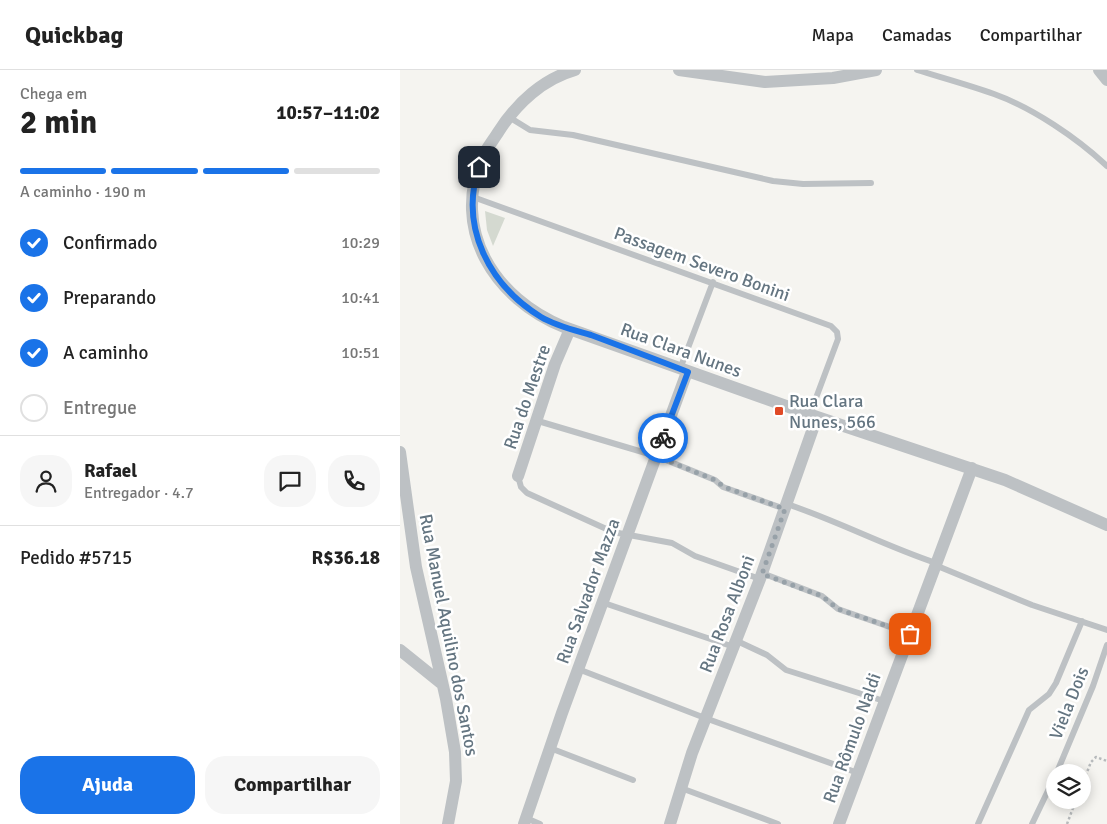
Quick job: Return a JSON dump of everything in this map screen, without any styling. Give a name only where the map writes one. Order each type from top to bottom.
[{"type":"street","name":"Rua Clara Nunes","points":[[575,70],[558,77],[530,94],[509,116],[484,155],[475,179],[473,197],[474,222],[484,258],[496,278],[523,304],[542,318],[570,329],[814,416],[1005,480],[1107,526]]},
{"type":"street","points":[[679,70],[765,82],[832,78],[876,70]]},
{"type":"street","points":[[1099,70],[1107,80]]},
{"type":"street","name":"Rua do Mestre","points":[[518,476],[538,421],[555,364],[570,329]]},
{"type":"street","name":"Rua Salvador Mazza","points":[[525,821],[549,748],[604,603],[656,456],[684,370]]},
{"type":"street","name":"Rua Rosa Alboni","points":[[670,824],[705,718],[736,644],[786,507],[814,416]]},
{"type":"street","name":"Rua Manuel Aquilino dos Santos","points":[[400,452],[404,502],[416,567],[450,717],[456,768],[454,798],[448,824]]},
{"type":"street","name":"Rua Rômulo Naldi","points":[[839,824],[972,468]]},
{"type":"street","points":[[400,650],[441,683]]},
{"type":"lane","points":[[917,70],[995,94],[1012,102],[1071,136],[1107,166]]},
{"type":"lane","points":[[509,116],[530,130],[573,135],[772,181],[804,184],[871,183]]},
{"type":"lane","name":"Passagem Severo Bonini","points":[[473,197],[713,282],[779,308],[824,322],[835,329],[838,339],[814,416]]},
{"type":"lane","points":[[684,370],[713,282]]},
{"type":"lane","points":[[538,421],[656,456],[715,480],[724,487],[786,507],[835,520],[876,541],[1032,605],[1107,630]]},
{"type":"lane","points":[[518,476],[521,487],[527,493],[613,532],[672,543],[695,556],[822,596],[838,609],[910,634]]},
{"type":"lane","points":[[604,603],[736,644],[767,655],[786,670],[884,701]]},
{"type":"lane","points":[[978,824],[1030,710],[1049,694],[1056,684],[1082,621]]},
{"type":"lane","name":"Viela Dois","points":[[1060,764],[1094,686],[1107,645]]},
{"type":"lane","points":[[578,669],[705,718],[858,772]]},
{"type":"lane","points":[[549,748],[633,780]]},
{"type":"lane","points":[[681,787],[778,824]]},
{"type":"lane","points":[[1032,824],[1046,795]]},
{"type":"lane","points":[[525,821],[540,824]]},
{"type":"path","points":[[1090,764],[1096,757],[1107,761]]},
{"type":"path","points":[[1067,824],[1073,809]]},
{"type":"shaded area","points":[[485,211],[505,218],[493,246],[487,230]]},
{"type":"way so far","points":[[663,438],[656,456],[715,480],[724,487],[785,509],[762,574],[809,590],[827,599],[838,609],[910,634]]},
{"type":"place","name":"Rua Clara Nunes, 566","points":[[779,411]]},
{"type":"route","points":[[479,167],[473,194],[474,222],[484,258],[496,278],[504,286],[523,304],[542,318],[688,372],[663,438]]}]
